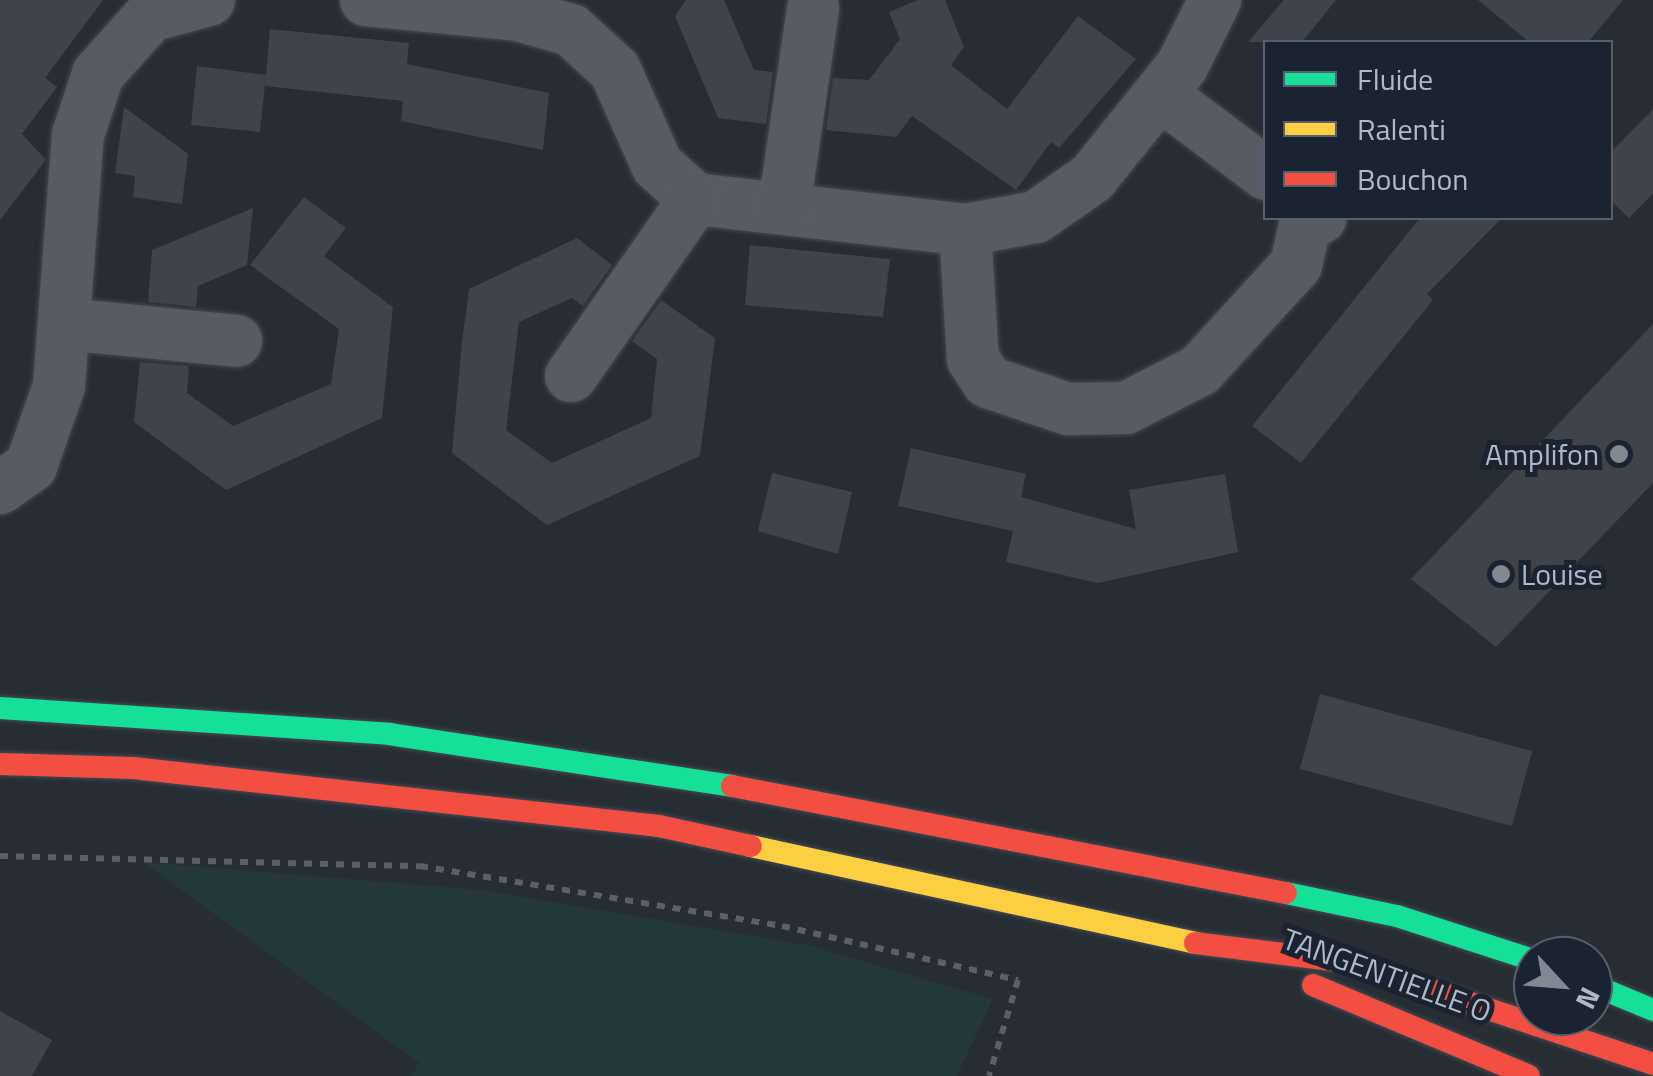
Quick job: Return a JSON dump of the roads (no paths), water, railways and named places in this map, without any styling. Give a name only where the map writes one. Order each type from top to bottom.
[{"type":"main road","points":[[0,708],[389,734],[854,805],[1397,916],[1513,952]]},
{"type":"main road","points":[[0,764],[152,770],[660,826],[1232,952],[1347,962],[1653,1064]]},
{"type":"main road","points":[[1232,952],[1529,1076]]},
{"type":"main road","name":"TANGENTIELLE O","points":[[1232,952],[1560,1070]]},
{"type":"main road","points":[[1613,980],[1653,992]]},
{"type":"main road","points":[[1613,993],[1653,1010]]},
{"type":"street","points":[[0,488],[30,466],[59,386],[78,135],[98,74],[150,16],[209,0]]},
{"type":"street","points":[[366,0],[519,8],[571,30],[615,70],[657,165],[696,198],[966,230],[1050,207],[1092,178],[1160,94],[1215,0]]},
{"type":"street","points":[[784,208],[813,8]]},
{"type":"street","points":[[1160,94],[1263,172]]},
{"type":"street","points":[[571,376],[696,198]]},
{"type":"street","points":[[966,230],[973,359],[988,382],[1068,409],[1126,408],[1200,370],[1296,265],[1309,220]]},
{"type":"street","points":[[64,324],[236,342]]},
{"type":"place","name":"Amplifon","points":[[1619,454]]},
{"type":"place","name":"Louise","points":[[1501,574]]}]
